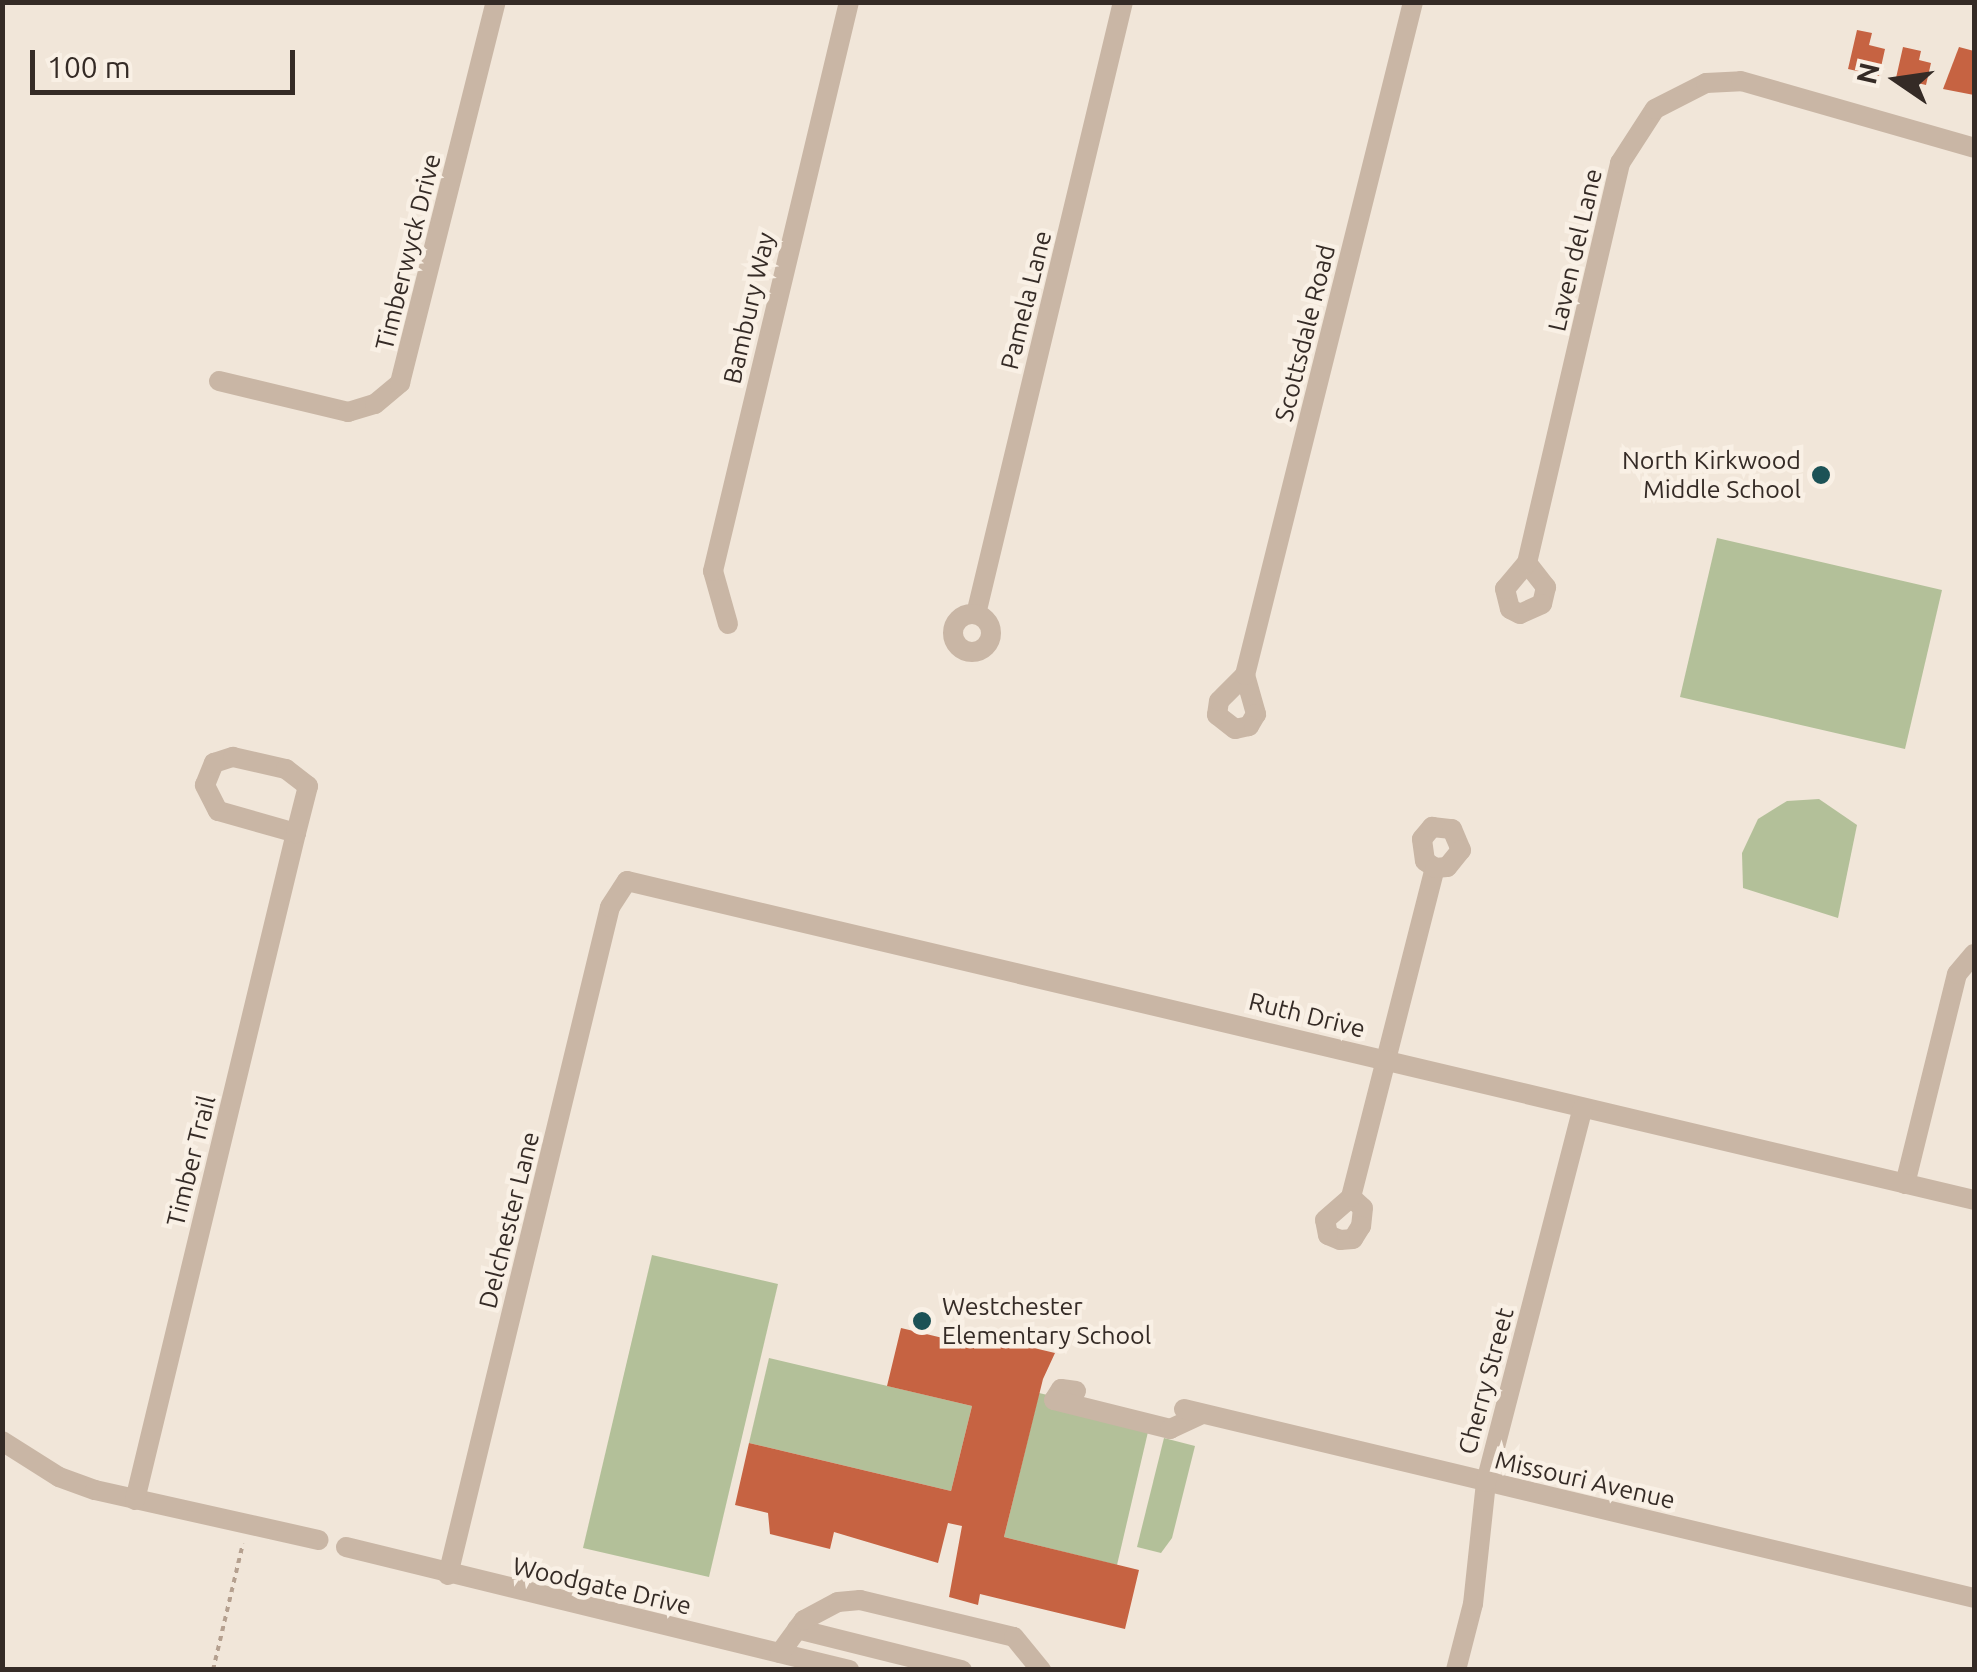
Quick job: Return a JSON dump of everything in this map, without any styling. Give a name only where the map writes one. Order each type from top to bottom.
[{"type":"street","name":"Timberwyck Drive","points":[[219,381],[348,412],[375,404],[400,382],[496,2]]},
{"type":"street","name":"Bambury Way","points":[[728,624],[713,571],[849,2]]},
{"type":"street","name":"Pamela Lane","points":[[977,610],[1123,2]]},
{"type":"street","name":"Scottsdale Road","points":[[1245,675],[1413,2]]},
{"type":"street","name":"Laven del Lane","points":[[1527,563],[1620,164],[1655,109],[1706,84],[1741,81],[1974,148]]},
{"type":"street","name":"Timber Trail","points":[[135,1500],[308,786],[286,770],[233,758],[214,763],[205,785],[218,811],[296,833]]},
{"type":"street","points":[[1351,1197],[1435,868]]},
{"type":"street","name":"Ruth Drive","points":[[627,881],[1974,1200]]},
{"type":"street","name":"Delchester Lane","points":[[448,1575],[610,907],[627,881]]},
{"type":"street","points":[[1905,1184],[1974,954]]},
{"type":"street","name":"Cherry Street","points":[[1456,1670],[1473,1604],[1486,1482],[1583,1108]]},
{"type":"street","name":"Missouri Avenue","points":[[1076,1391],[1061,1388],[1054,1400],[1170,1429],[1193,1411],[1974,1598]]},
{"type":"street","points":[[2,1441],[59,1477],[135,1500],[318,1540]]},
{"type":"street","name":"Woodgate Drive","points":[[346,1547],[849,1670]]},
{"type":"street","points":[[780,1654],[797,1630],[838,1602],[860,1600],[1014,1637],[1029,1648],[1041,1670]]},
{"type":"street","points":[[797,1630],[962,1670]]},
{"type":"path","points":[[213,1670],[247,1526]]},
{"type":"green space","points":[[1717,538],[1942,590],[1905,749],[1680,697]]},
{"type":"green space","points":[[1819,799],[1857,825],[1838,918],[1743,888],[1742,853],[1758,819],[1787,801]]},
{"type":"green space","points":[[652,1255],[778,1284],[709,1577],[583,1548]]},
{"type":"green space","points":[[769,1358],[972,1406],[951,1491],[749,1443]]},
{"type":"green space","points":[[1039,1393],[1151,1419],[1117,1565],[1004,1537]]},
{"type":"green space","points":[[1164,1438],[1195,1446],[1172,1538],[1161,1553],[1137,1547]]},
{"type":"building","points":[[1857,30],[1872,33],[1869,45],[1885,49],[1879,76],[1848,69]]},
{"type":"building","points":[[1903,47],[1921,51],[1919,60],[1931,63],[1926,85],[1896,78]]},
{"type":"building","points":[[1959,47],[1974,51],[1974,95],[1943,89]]},
{"type":"building","points":[[901,1328],[947,1339],[950,1328],[1055,1353],[1043,1379],[1004,1537],[1139,1570],[1125,1629],[980,1594],[978,1605],[949,1597],[962,1526],[948,1523],[938,1563],[834,1532],[830,1549],[770,1534],[768,1513],[735,1505],[749,1443],[951,1491],[972,1406],[887,1386]]},
{"type":"place","name":"North Kirkwood Middle School","points":[[1821,475]]},
{"type":"place","name":"Westchester Elementary School","points":[[922,1321]]}]
